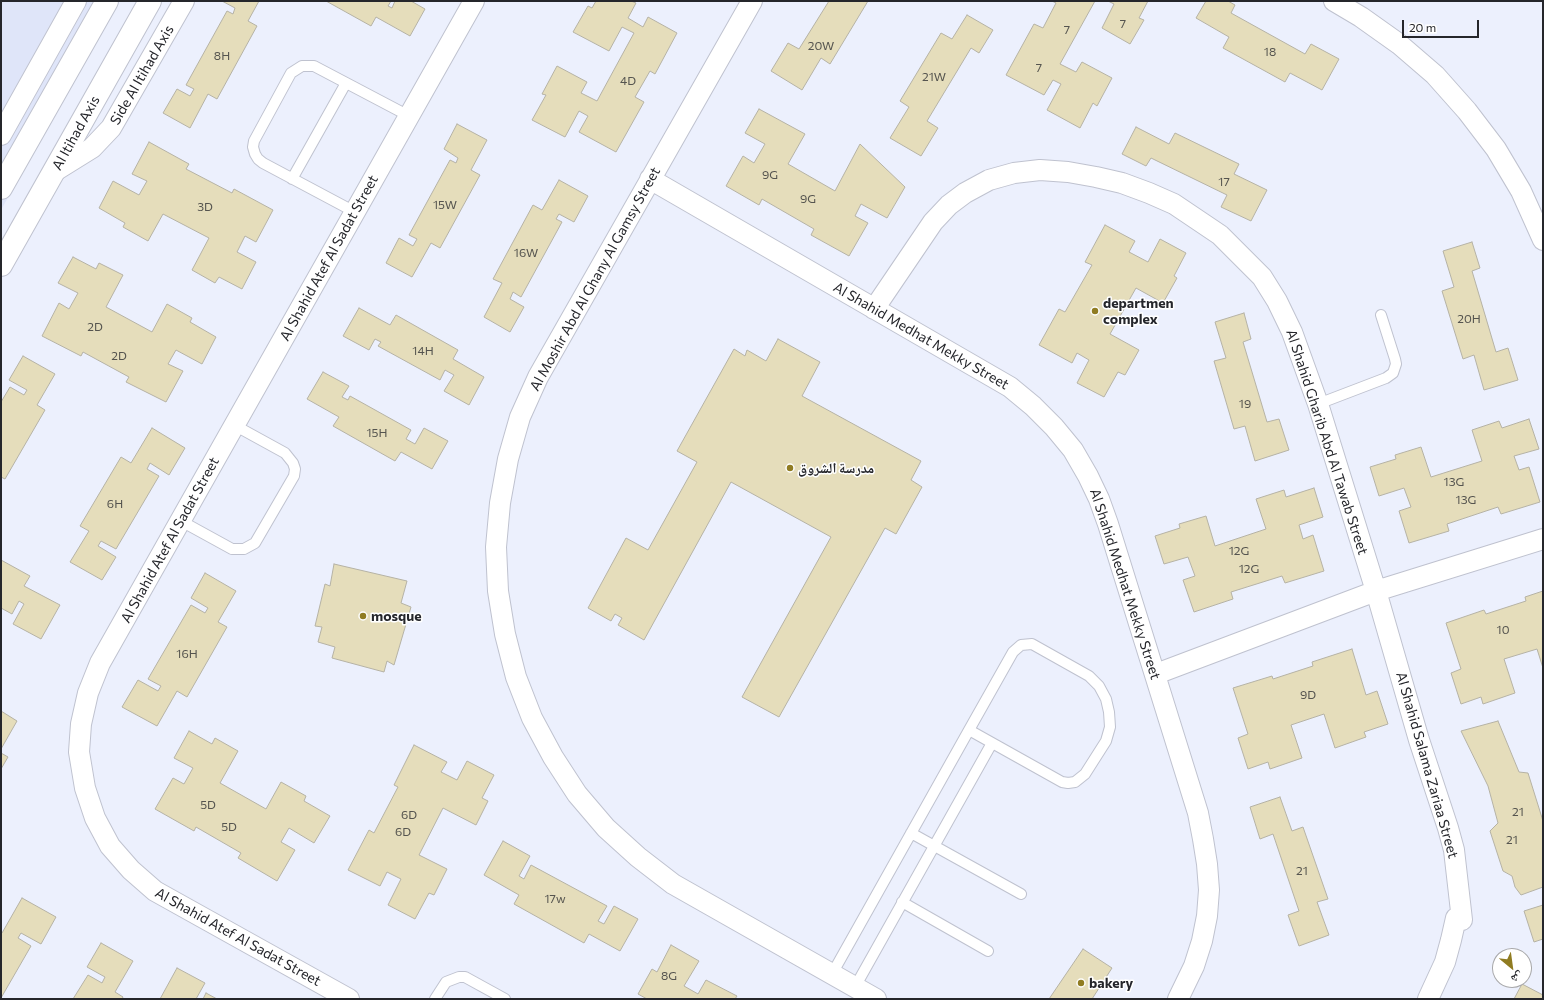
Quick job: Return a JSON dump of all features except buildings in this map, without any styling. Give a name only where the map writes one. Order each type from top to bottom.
[{"type":"street","points":[[1,134],[76,1]]},
{"type":"street","points":[[1,188],[107,1]]},
{"type":"street","name":"Al Itihad Axis","points":[[1,265],[150,1]]},
{"type":"street","name":"Side Al Itihad Axis","points":[[55,171],[92,148],[112,128],[184,1]]},
{"type":"street","name":"Al Shahid Atef Al Sadat Street","points":[[349,999],[155,891],[131,870],[110,846],[95,818],[85,788],[79,752],[81,724],[88,693],[100,664],[474,1]]},
{"type":"street","name":"Al Moshir Abd Al Ghany Al Gamsy Street","points":[[752,1],[538,376],[520,417],[508,459],[500,503],[497,540],[498,591],[505,634],[516,677],[536,725],[553,757],[577,794],[606,828],[638,857],[673,884],[876,999]]},
{"type":"street","points":[[1334,1],[1361,17],[1400,44],[1435,76],[1468,111],[1496,150],[1521,191],[1543,240]]},
{"type":"street","name":"Al Shahid Gharib Abd Al Tawab Street","points":[[874,309],[933,222],[949,205],[965,192],[989,180],[1014,173],[1040,170],[1068,172],[1122,183],[1174,204],[1220,235],[1262,277],[1277,301],[1292,332],[1318,404],[1376,591]]},
{"type":"street","name":"Al Shahid Medhat Mekky Street","points":[[650,179],[1010,387],[1033,406],[1054,427],[1073,450],[1099,499],[1156,674],[1198,813],[1208,864],[1209,890],[1207,916],[1202,941],[1194,966],[1178,999]]},
{"type":"street","points":[[1156,674],[1376,591],[1543,539]]},
{"type":"street","name":"Al Shahid Salama Zariaa Street","points":[[1376,591],[1419,740],[1448,828],[1454,850],[1457,872],[1462,920],[1456,918],[1445,962],[1428,999]]},
{"type":"lane","points":[[355,212],[292,179],[258,159],[255,154],[253,147],[254,141],[291,74],[302,66],[314,66],[409,116]]},
{"type":"lane","points":[[292,179],[346,83]]},
{"type":"lane","points":[[1318,404],[1386,378],[1393,373],[1396,364],[1381,315]]},
{"type":"lane","points":[[180,521],[232,549],[244,549],[255,543],[294,476],[295,470],[290,458],[234,425]]},
{"type":"lane","points":[[832,974],[911,833],[969,730],[1013,652],[1021,645],[1032,644],[1089,676],[1099,686],[1106,699],[1110,712],[1110,727],[1106,741],[1085,774],[1075,782],[1062,782],[969,730]]},
{"type":"lane","points":[[854,987],[992,743]]},
{"type":"lane","points":[[911,833],[1021,894]]},
{"type":"lane","points":[[902,902],[988,950]]},
{"type":"lane","points":[[435,999],[446,982],[458,977],[465,977],[505,999]]},
{"type":"shaded area","points":[[1,1],[119,1],[1,210]]},
{"type":"place","name":"departmen complex","points":[[1095,311]]},
{"type":"place","name":"مدرسة الشروق","points":[[790,468]]},
{"type":"place","name":"mosque","points":[[363,616]]},
{"type":"place","name":"bakery","points":[[1081,983]]}]
